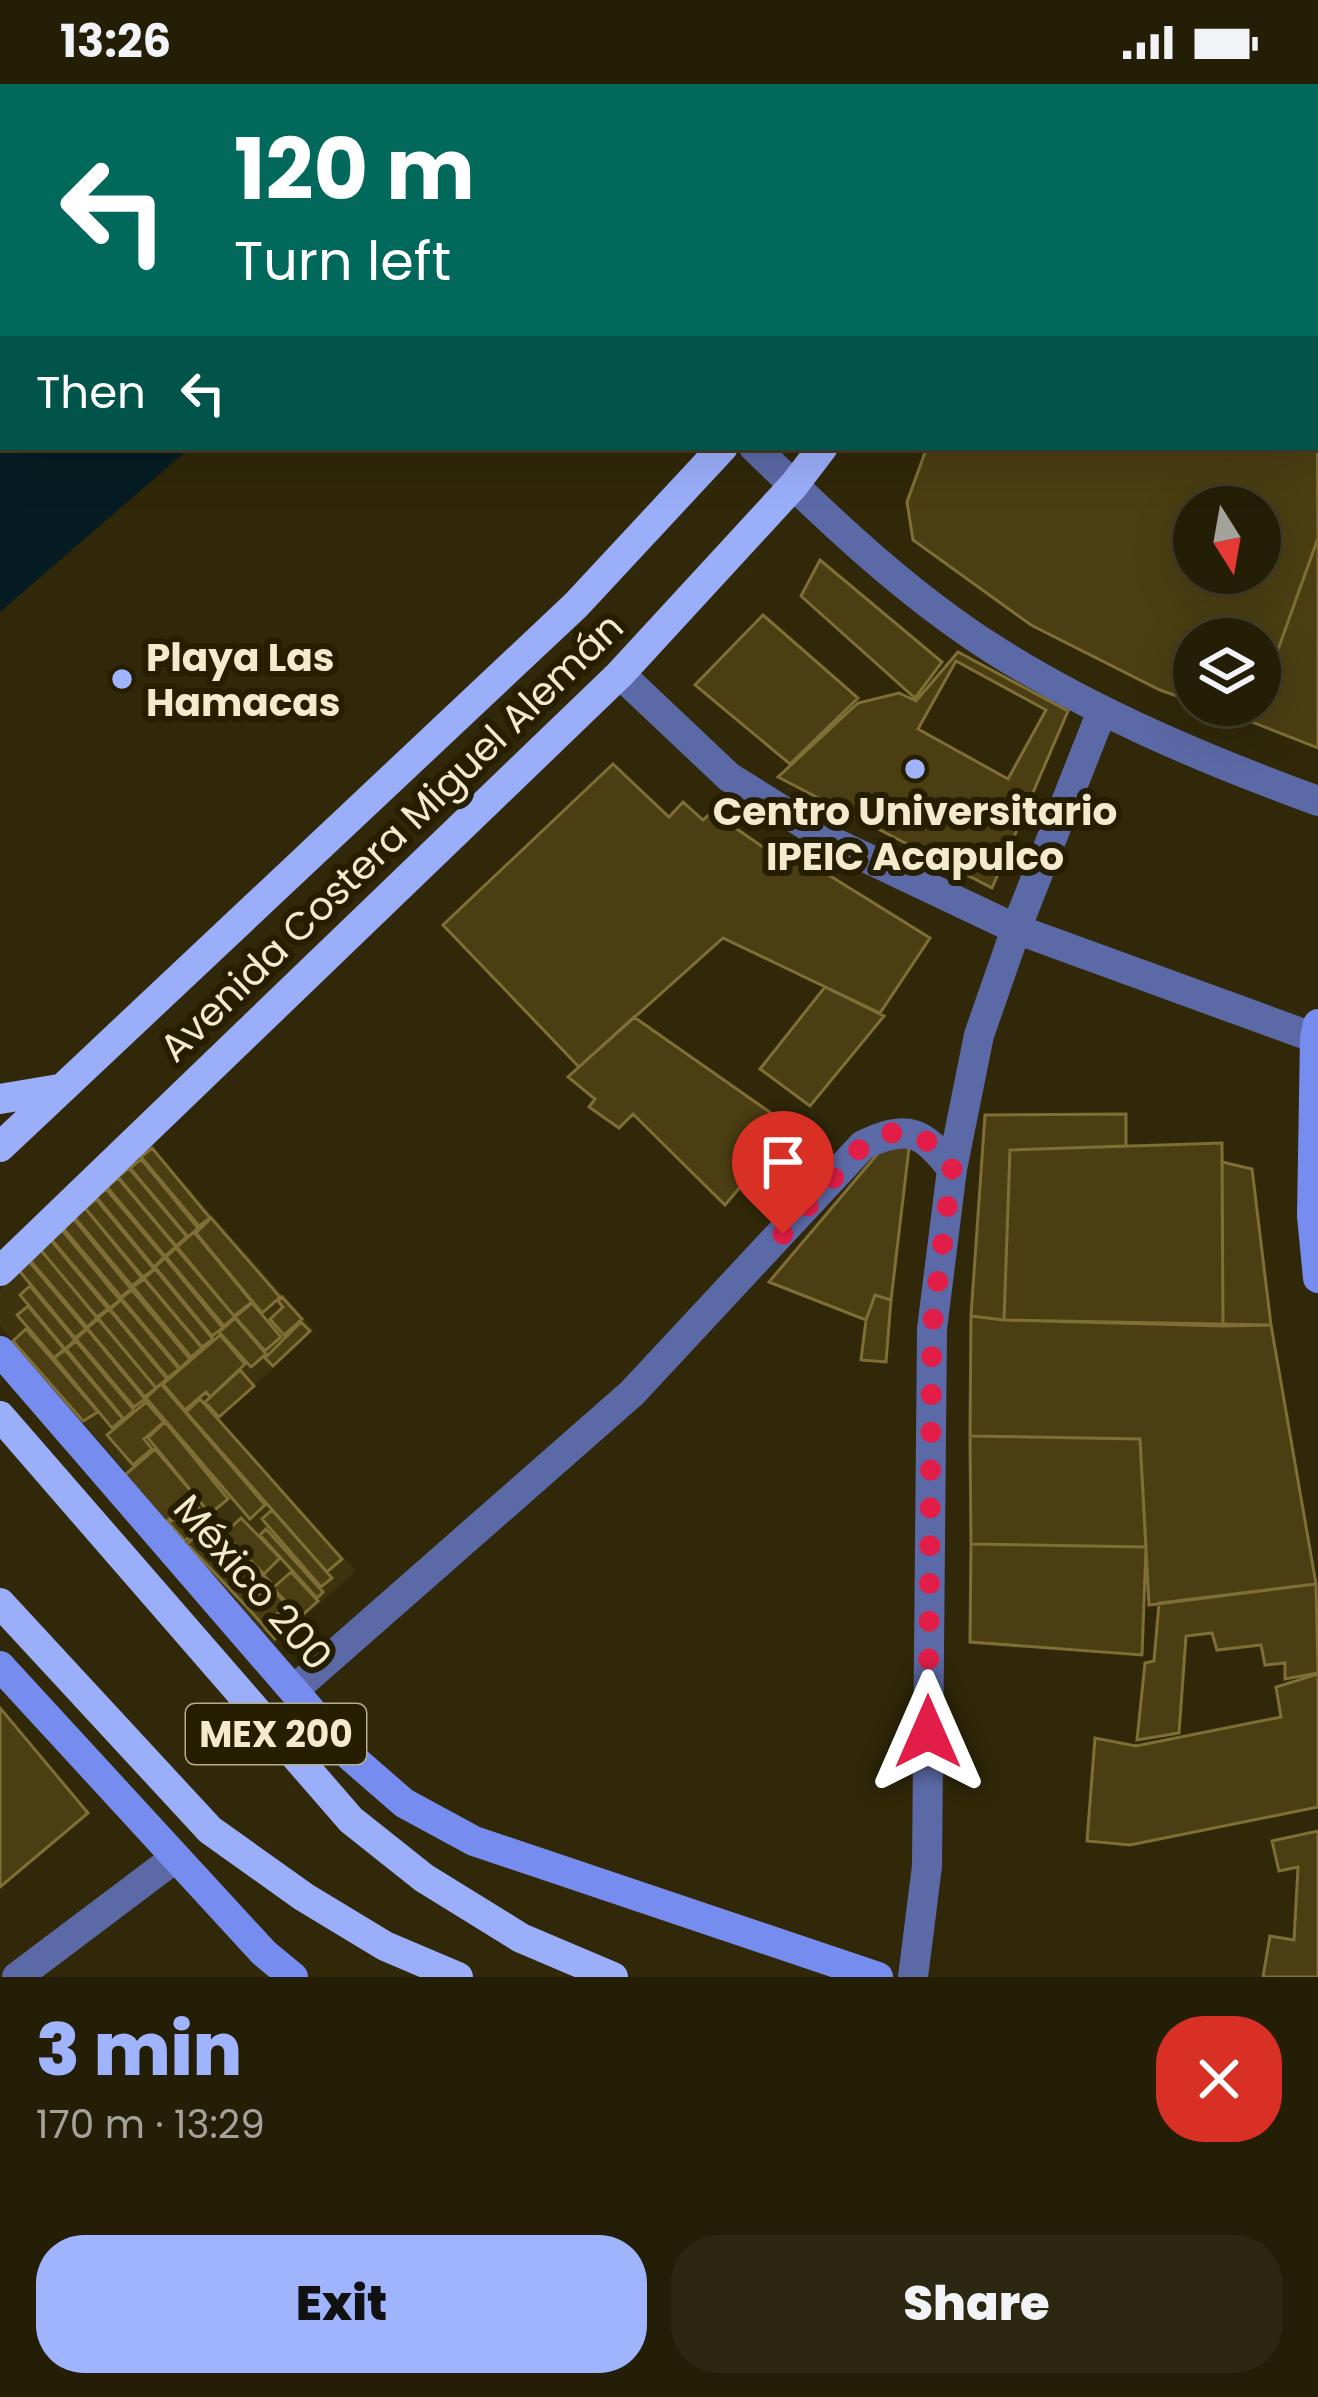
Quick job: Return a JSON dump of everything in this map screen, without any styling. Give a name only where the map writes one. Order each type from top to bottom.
[{"type":"main road","name":"Avenida Costera Miguel Alemán","points":[[0,1147],[576,605],[720,450]]},
{"type":"main road","name":"Avenida Costera Miguel Alemán","points":[[0,1270],[620,674],[821,450]]},
{"type":"main road","points":[[0,1099],[59,1089]]},
{"type":"main road","name":"MEX 200","points":[[0,1416],[351,1820],[424,1878],[521,1938],[613,1977]]},
{"type":"main road","name":"MEX 200","points":[[0,1603],[210,1830],[304,1897],[385,1946],[458,1977]]},
{"type":"street","points":[[757,450],[900,581],[992,648],[1102,711],[1236,771],[1318,801]]},
{"type":"street","points":[[620,674],[729,777],[836,843],[1016,929],[1316,1031],[1312,1216],[1318,1278]]},
{"type":"street","points":[[913,1977],[927,1866],[932,1328],[952,1169],[979,1035],[1102,711]]},
{"type":"street","points":[[295,1689],[632,1394],[863,1145],[888,1133],[913,1132],[934,1146],[952,1169]]},
{"type":"street","name":"México 200","points":[[0,1351],[350,1756],[404,1803],[474,1841],[878,1977]]},
{"type":"street","points":[[0,1666],[264,1953],[293,1977]]},
{"type":"street","points":[[17,1977],[176,1858]]},
{"type":"shaded area","points":[[151,1146],[314,1330],[219,1419],[356,1571],[274,1644],[0,1326],[0,1290]]},
{"type":"water","points":[[0,450],[188,450],[0,612]]},
{"type":"building","points":[[926,450],[1317,450],[1318,538],[1281,641],[1281,618],[1173,618],[1173,695],[1031,625],[913,540],[907,502]]},
{"type":"building","points":[[1318,538],[1318,748],[1262,726],[1281,726],[1281,641]]},
{"type":"building","points":[[820,560],[942,662],[915,698],[801,596]]},
{"type":"building","points":[[763,615],[858,698],[790,764],[695,685]]},
{"type":"building","name":"Centro Universitario IPEIC Acapulco","points":[[958,652],[1068,711],[992,888],[778,777],[858,703],[899,693],[916,701]]},
{"type":"building","points":[[956,661],[1046,710],[1008,779],[918,729]]},
{"type":"building","points":[[613,764],[669,817],[683,802],[703,820],[712,812],[779,858],[790,851],[930,938],[880,1013],[723,938],[579,1067],[443,925]]},
{"type":"building","points":[[825,987],[884,1016],[810,1106],[760,1069]]},
{"type":"building","points":[[634,1017],[791,1127],[725,1205],[633,1114],[619,1128],[589,1107],[595,1099],[568,1077]]},
{"type":"building","points":[[1126,1114],[1126,1146],[1010,1150],[1004,1320],[971,1316],[985,1115]]},
{"type":"building","points":[[891,1138],[909,1148],[891,1300],[875,1295],[866,1320],[769,1282]]},
{"type":"building","points":[[1222,1143],[1223,1326],[1004,1320],[1010,1150]]},
{"type":"building","points":[[152,1148],[210,1218],[199,1226],[141,1157]]},
{"type":"building","points":[[141,1159],[198,1228],[188,1237],[130,1168]]},
{"type":"building","points":[[1222,1162],[1252,1169],[1271,1325],[1223,1326]]},
{"type":"building","points":[[129,1168],[187,1237],[176,1246],[118,1177]]},
{"type":"building","points":[[118,1178],[176,1247],[165,1256],[107,1187]]},
{"type":"building","points":[[106,1189],[164,1257],[154,1267],[96,1197]]},
{"type":"building","points":[[96,1199],[154,1269],[143,1277],[85,1208]]},
{"type":"building","points":[[85,1208],[142,1278],[132,1286],[74,1217]]},
{"type":"building","points":[[211,1218],[280,1297],[262,1313],[196,1233]]},
{"type":"building","points":[[74,1219],[131,1289],[121,1297],[63,1228]]},
{"type":"building","points":[[62,1230],[120,1300],[110,1308],[51,1239]]},
{"type":"building","points":[[194,1232],[252,1302],[234,1316],[177,1247]]},
{"type":"building","points":[[50,1239],[108,1309],[97,1317],[39,1248]]},
{"type":"building","points":[[176,1248],[235,1317],[224,1326],[166,1257]]},
{"type":"building","points":[[40,1249],[97,1318],[87,1327],[28,1258]]},
{"type":"building","points":[[165,1258],[223,1328],[212,1336],[155,1267]]},
{"type":"building","points":[[28,1260],[86,1329],[75,1338],[17,1268]]},
{"type":"building","points":[[155,1269],[213,1339],[202,1347],[144,1278]]},
{"type":"building","points":[[144,1279],[202,1348],[191,1357],[133,1287]]},
{"type":"building","points":[[30,1286],[75,1340],[65,1349],[20,1295]]},
{"type":"building","points":[[132,1290],[190,1359],[180,1368],[121,1298]]},
{"type":"building","points":[[875,1295],[891,1300],[886,1362],[861,1360]]},
{"type":"building","points":[[282,1297],[302,1319],[284,1335],[270,1319],[283,1307],[278,1301]]},
{"type":"building","points":[[121,1300],[179,1369],[168,1378],[110,1309]]},
{"type":"building","points":[[252,1303],[281,1337],[265,1351],[235,1317]]},
{"type":"building","points":[[28,1306],[64,1349],[54,1358],[17,1315]]},
{"type":"building","points":[[109,1309],[167,1379],[156,1388],[98,1318]]},
{"type":"building","points":[[971,1316],[1271,1325],[1316,1584],[1149,1605],[1140,1439],[970,1436]]},
{"type":"building","points":[[235,1318],[266,1354],[251,1367],[219,1332]]},
{"type":"building","points":[[98,1319],[156,1388],[145,1397],[87,1328]]},
{"type":"building","points":[[301,1322],[310,1331],[273,1366],[265,1358]]},
{"type":"building","points":[[26,1329],[98,1412],[83,1421],[13,1341]]},
{"type":"building","points":[[87,1329],[145,1399],[134,1407],[76,1339]]},
{"type":"building","points":[[220,1335],[245,1364],[210,1397],[206,1392],[185,1410],[163,1384]]},
{"type":"building","points":[[76,1341],[134,1410],[124,1419],[66,1349]]},
{"type":"building","points":[[65,1350],[123,1419],[112,1428],[54,1358]]},
{"type":"building","points":[[240,1370],[254,1386],[219,1417],[205,1402]]},
{"type":"building","points":[[161,1384],[265,1505],[250,1519],[146,1398]]},
{"type":"building","points":[[200,1399],[342,1559],[327,1572],[186,1412]]},
{"type":"building","points":[[146,1402],[164,1422],[144,1439],[152,1449],[133,1465],[107,1435]]},
{"type":"building","points":[[165,1422],[228,1499],[210,1514],[148,1438]]},
{"type":"building","points":[[970,1436],[1140,1439],[1146,1547],[971,1544]]},
{"type":"building","points":[[155,1449],[196,1497],[160,1527],[119,1480]]},
{"type":"building","points":[[193,1502],[210,1520],[185,1541],[169,1523]]},
{"type":"building","points":[[272,1510],[332,1578],[321,1587],[262,1519]]},
{"type":"building","points":[[241,1518],[280,1558],[264,1574],[224,1534]]},
{"type":"building","points":[[211,1522],[270,1582],[245,1605],[187,1544]]},
{"type":"building","points":[[266,1529],[323,1592],[317,1598],[260,1535]]},
{"type":"building","points":[[971,1544],[1146,1547],[1142,1655],[970,1642]]},
{"type":"building","points":[[291,1572],[318,1601],[300,1617],[273,1588]]},
{"type":"building","points":[[1316,1584],[1318,1673],[1285,1679],[1285,1663],[1265,1665],[1261,1645],[1217,1650],[1212,1633],[1186,1636],[1179,1733],[1137,1740],[1145,1663],[1154,1661],[1159,1603]]},
{"type":"building","points":[[269,1585],[287,1605],[264,1626],[246,1606]]},
{"type":"building","points":[[289,1606],[299,1617],[275,1639],[265,1628]]},
{"type":"building","points":[[1318,1674],[1318,1807],[1130,1845],[1087,1841],[1095,1738],[1136,1746],[1281,1717],[1276,1687]]},
{"type":"building","points":[[0,1708],[88,1813],[0,1887]]},
{"type":"building","points":[[1318,1831],[1318,1977],[1263,1977],[1270,1936],[1294,1940],[1298,1867],[1279,1871],[1272,1841]]},
{"type":"place","name":"Playa Las Hamacas","points":[[122,679]]},
{"type":"place","name":"Centro Universitario IPEIC Acapulco","points":[[915,769]]},
{"type":"route","points":[[783,1234],[863,1145],[888,1133],[913,1132],[934,1146],[952,1169],[932,1328],[928,1732]]}]
